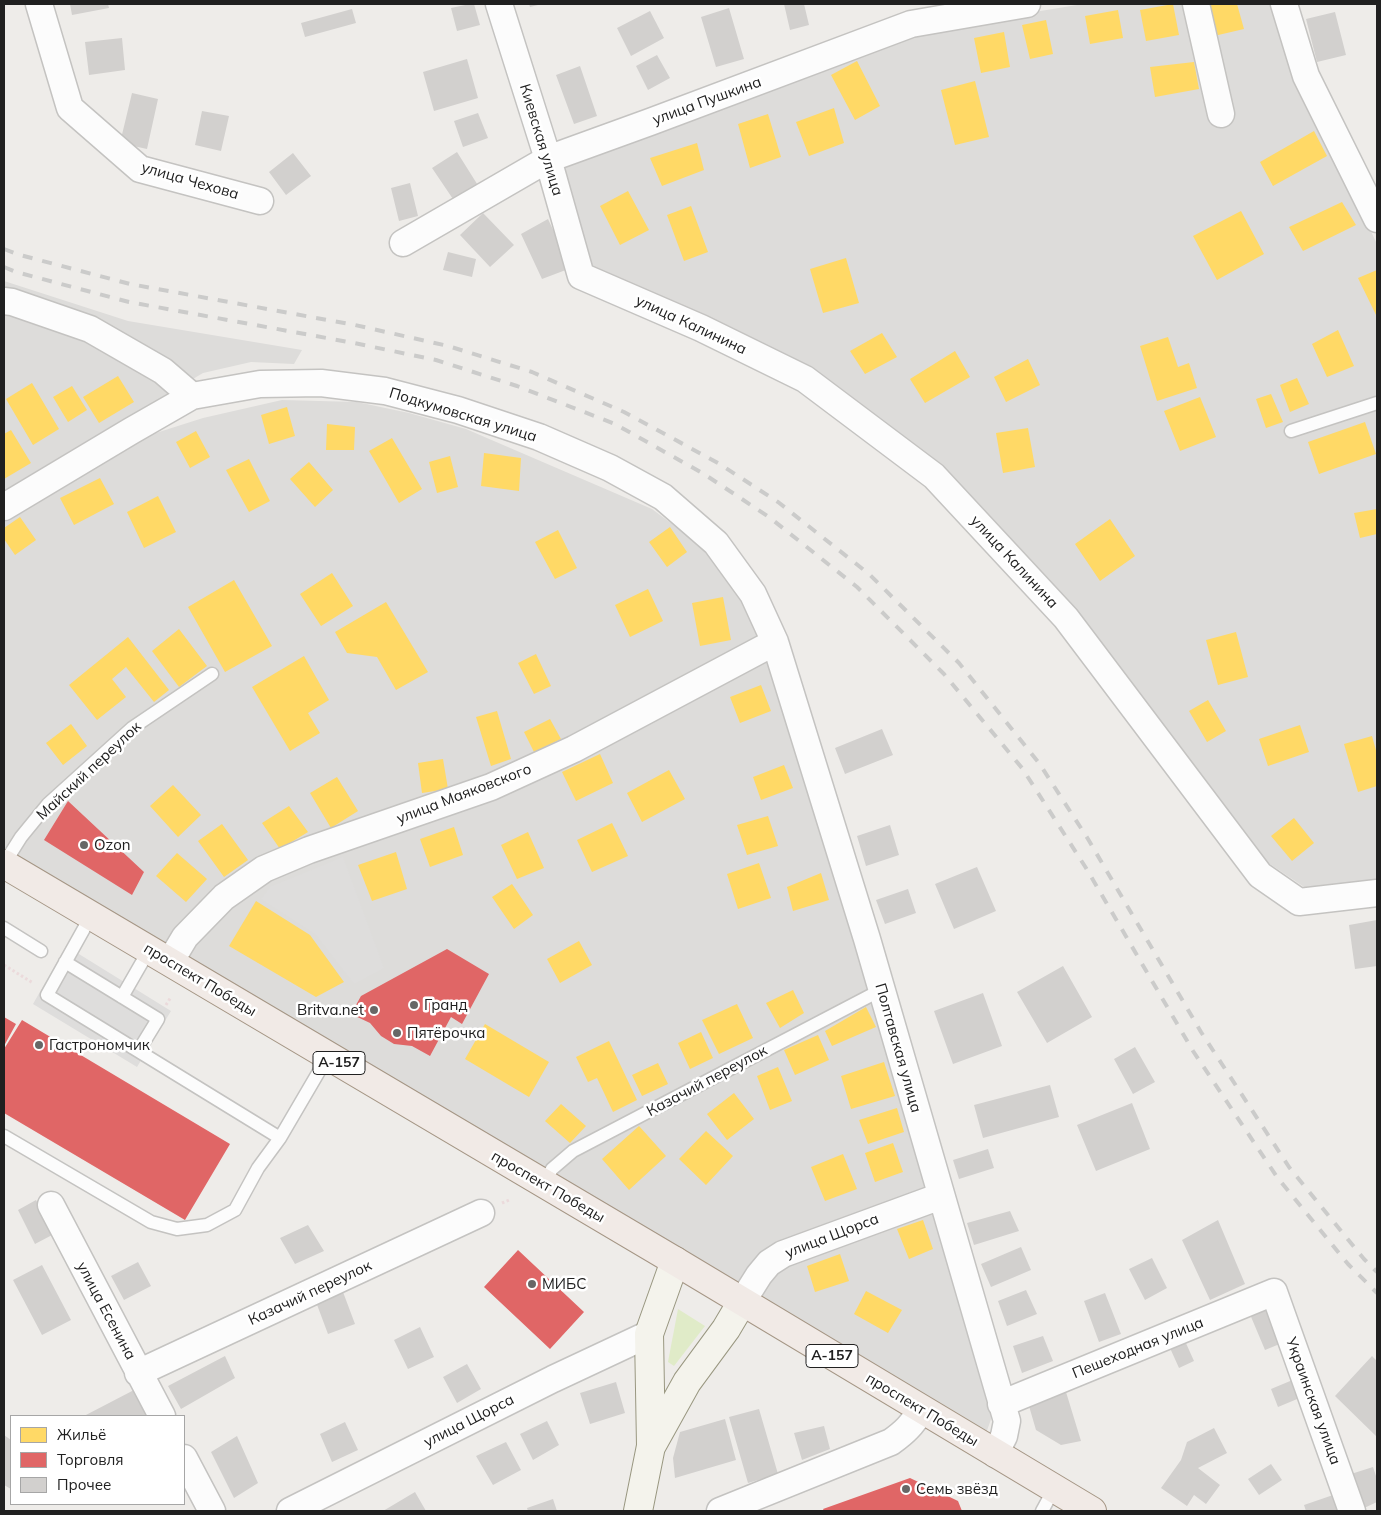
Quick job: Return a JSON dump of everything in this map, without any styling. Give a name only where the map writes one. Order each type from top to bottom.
[{"type":"main road","name":"проспект Победы","points":[[4,864],[675,1261],[995,1454],[1048,1500],[1092,1511]]},
{"type":"main road","points":[[638,1511],[651,1446],[649,1334],[675,1261]]},
{"type":"main road","points":[[651,1446],[687,1382],[722,1334],[742,1302]]},
{"type":"street","name":"улица Чехова","points":[[39,4],[70,108],[140,169],[260,200]]},
{"type":"street","name":"Киевская улица","points":[[499,4],[548,159],[581,276]]},
{"type":"street","name":"улица Пушкина","points":[[403,243],[548,159],[911,24],[1000,6],[1027,4]]},
{"type":"street","points":[[1196,4],[1221,114]]},
{"type":"street","points":[[1284,4],[1306,76],[1377,219]]},
{"type":"street","name":"улица Калинина","points":[[581,276],[701,328],[804,379],[934,476],[1066,618],[1260,876],[1299,902],[1377,893]]},
{"type":"street","points":[[4,301],[12,302],[90,329],[163,371],[192,396]]},
{"type":"street","name":"Подкумовская улица","points":[[4,507],[192,396],[260,384],[321,383],[385,391],[458,410],[539,437],[610,468],[663,497],[716,543],[754,594],[775,642]]},
{"type":"street","name":"улица Маяковского","points":[[159,956],[185,937],[224,897],[264,869],[309,850],[491,787],[574,749],[775,642]]},
{"type":"street","name":"Полтавская улица","points":[[775,642],[881,990],[1007,1421],[1004,1436],[995,1454]]},
{"type":"street","name":"улица Щорса","points":[[742,1302],[769,1263],[783,1254],[941,1196]]},
{"type":"street","name":"улица Есенина","points":[[51,1205],[161,1415]]},
{"type":"street","name":"Казачий переулок","points":[[138,1373],[481,1212]]},
{"type":"street","name":"Пешеходная улица","points":[[1001,1404],[1274,1292]]},
{"type":"street","name":"Украинская улица","points":[[1274,1292],[1352,1511]]},
{"type":"street","name":"улица Щорса","points":[[290,1511],[553,1379],[649,1334]]},
{"type":"street","points":[[720,1511],[891,1442],[904,1433],[921,1410]]},
{"type":"street","points":[[185,1460],[212,1511]]},
{"type":"lane","points":[[1291,431],[1377,403]]},
{"type":"lane","name":"Майский переулок","points":[[4,864],[21,837],[48,804],[132,728],[212,674]]},
{"type":"lane","points":[[91,916],[47,995],[280,1138]]},
{"type":"lane","points":[[4,928],[41,951]]},
{"type":"lane","points":[[122,997],[159,956]]},
{"type":"lane","points":[[66,962],[158,1019],[139,1050]]},
{"type":"lane","name":"Казачий переулок","points":[[543,1184],[552,1169],[573,1152],[881,990]]},
{"type":"lane","points":[[4,1136],[151,1222],[177,1229],[207,1225],[235,1210],[258,1168],[280,1138],[328,1056]]},
{"type":"path","points":[[4,965],[33,983]]},
{"type":"path","points":[[168,1003],[171,997]]},
{"type":"shaded area","points":[[1083,4],[1277,4],[1301,86],[1377,244],[1377,882],[1307,889],[1267,862],[1077,610],[940,467],[590,271],[563,164],[913,32]]},
{"type":"shaded area","points":[[4,281],[128,321],[302,350],[294,364],[251,362],[203,373],[4,491]]},
{"type":"shaded area","points":[[282,400],[357,402],[409,413],[466,429],[652,509],[711,553],[747,601],[777,677],[994,1411],[985,1436],[4,853],[4,520],[137,439],[203,418]]},
{"type":"shaded area","points":[[343,857],[384,968],[354,984],[315,934],[261,899],[270,887]]},
{"type":"shaded area","points":[[66,946],[171,1011],[137,1067],[33,1004]]},
{"type":"green space","points":[[678,1309],[705,1326],[674,1366],[668,1362]]},
{"type":"building: Жильё","points":[[1173,4],[1179,35],[1146,41],[1140,10]]},
{"type":"building: Жильё","points":[[1206,4],[1237,4],[1244,29],[1214,36]]},
{"type":"building: Жильё","points":[[1118,10],[1123,38],[1090,44],[1085,16]]},
{"type":"building: Жильё","points":[[1046,20],[1053,54],[1030,59],[1022,25]]},
{"type":"building: Жильё","points":[[1004,32],[1010,67],[981,73],[974,38]]},
{"type":"building: Жильё","points":[[857,61],[880,106],[855,120],[831,75]]},
{"type":"building: Жильё","points":[[1194,62],[1199,89],[1155,97],[1150,67]]},
{"type":"building: Жильё","points":[[975,81],[989,137],[955,145],[941,90]]},
{"type":"building: Жильё","points":[[834,108],[844,143],[809,156],[796,122]]},
{"type":"building: Жильё","points":[[768,114],[781,157],[750,168],[738,124]]},
{"type":"building: Жильё","points":[[1314,131],[1327,156],[1273,186],[1260,162]]},
{"type":"building: Жильё","points":[[697,143],[704,170],[662,186],[650,158]]},
{"type":"building: Жильё","points":[[628,191],[649,230],[620,245],[600,206]]},
{"type":"building: Жильё","points":[[1342,202],[1356,225],[1303,251],[1289,227]]},
{"type":"building: Жильё","points":[[691,206],[708,252],[684,261],[667,215]]},
{"type":"building: Жильё","points":[[1241,211],[1264,254],[1217,280],[1193,236]]},
{"type":"building: Жильё","points":[[846,258],[859,303],[823,313],[810,269]]},
{"type":"building: Жильё","points":[[1377,270],[1377,317],[1358,278]]},
{"type":"building: Жильё","points":[[1338,330],[1354,366],[1327,377],[1312,344]]},
{"type":"building: Жильё","points":[[882,333],[897,357],[865,374],[850,351]]},
{"type":"building: Жильё","points":[[1168,337],[1178,367],[1189,363],[1197,388],[1157,401],[1140,346]]},
{"type":"building: Жильё","points":[[955,351],[970,377],[925,403],[910,379]]},
{"type":"building: Жильё","points":[[1028,359],[1040,385],[1006,402],[994,377]]},
{"type":"building: Жильё","points":[[118,376],[134,402],[99,423],[83,397]]},
{"type":"building: Жильё","points":[[1297,378],[1309,404],[1290,412],[1280,385]]},
{"type":"building: Жильё","points":[[32,383],[59,429],[33,445],[6,399]]},
{"type":"building: Жильё","points":[[72,386],[87,410],[68,422],[53,397]]},
{"type":"building: Жильё","points":[[1271,394],[1283,422],[1266,428],[1256,399]]},
{"type":"building: Жильё","points":[[1200,397],[1216,437],[1180,451],[1164,411]]},
{"type":"building: Жильё","points":[[287,407],[295,436],[269,444],[261,415]]},
{"type":"building: Жильё","points":[[1365,422],[1376,454],[1319,474],[1308,442]]},
{"type":"building: Жильё","points":[[327,424],[355,427],[354,450],[326,450]]},
{"type":"building: Жильё","points":[[1028,428],[1035,467],[1003,473],[996,433]]},
{"type":"building: Жильё","points":[[11,430],[31,463],[4,479],[4,434]]},
{"type":"building: Жильё","points":[[196,431],[210,457],[190,468],[176,442]]},
{"type":"building: Жильё","points":[[392,438],[422,489],[399,503],[369,451]]},
{"type":"building: Жильё","points":[[484,453],[521,458],[519,491],[481,486]]},
{"type":"building: Жильё","points":[[450,456],[458,487],[437,493],[429,462]]},
{"type":"building: Жильё","points":[[249,459],[270,501],[249,512],[226,470]]},
{"type":"building: Жильё","points":[[309,462],[333,490],[315,507],[290,479]]},
{"type":"building: Жильё","points":[[100,478],[114,504],[74,525],[60,498]]},
{"type":"building: Жильё","points":[[158,496],[176,532],[144,548],[127,512]]},
{"type":"building: Жильё","points":[[1377,509],[1377,534],[1360,538],[1354,513]]},
{"type":"building: Жильё","points":[[20,517],[36,540],[15,555],[4,539],[4,528]]},
{"type":"building: Жильё","points":[[1110,519],[1135,556],[1100,581],[1075,544]]},
{"type":"building: Жильё","points":[[670,527],[687,552],[667,567],[649,542]]},
{"type":"building: Жильё","points":[[558,530],[577,568],[555,579],[535,542]]},
{"type":"building: Жильё","points":[[332,573],[353,606],[321,626],[300,594]]},
{"type":"building: Жильё","points":[[234,580],[272,646],[225,672],[188,607]]},
{"type":"building: Жильё","points":[[648,589],[663,621],[630,637],[615,605]]},
{"type":"building: Жильё","points":[[723,597],[731,640],[700,646],[692,603]]},
{"type":"building: Жильё","points":[[386,602],[428,672],[396,690],[377,657],[347,653],[335,632]]},
{"type":"building: Жильё","points":[[179,629],[207,666],[179,687],[152,651]]},
{"type":"building: Жильё","points":[[1236,632],[1248,677],[1218,685],[1206,640]]},
{"type":"building: Жильё","points":[[128,637],[169,690],[154,702],[126,667],[112,679],[126,697],[97,720],[69,685]]},
{"type":"building: Жильё","points":[[536,654],[551,686],[534,694],[518,663]]},
{"type":"building: Жильё","points":[[304,656],[329,700],[308,713],[320,733],[290,751],[252,687]]},
{"type":"building: Жильё","points":[[761,685],[771,711],[740,723],[730,697]]},
{"type":"building: Жильё","points":[[1208,700],[1226,731],[1207,742],[1189,711]]},
{"type":"building: Жильё","points":[[497,711],[511,759],[491,766],[476,717]]},
{"type":"building: Жильё","points":[[550,719],[561,739],[534,752],[524,732]]},
{"type":"building: Жильё","points":[[71,724],[87,746],[63,765],[46,743]]},
{"type":"building: Жильё","points":[[1300,725],[1309,752],[1268,766],[1259,739]]},
{"type":"building: Жильё","points":[[1372,736],[1377,754],[1377,786],[1358,792],[1344,744]]},
{"type":"building: Жильё","points":[[600,754],[613,783],[576,801],[562,772]]},
{"type":"building: Жильё","points":[[443,759],[448,789],[422,793],[418,763]]},
{"type":"building: Жильё","points":[[784,765],[793,788],[761,800],[753,777]]},
{"type":"building: Жильё","points":[[669,770],[685,799],[642,822],[627,793]]},
{"type":"building: Жильё","points":[[337,777],[358,811],[331,828],[310,793]]},
{"type":"building: Жильё","points":[[173,785],[201,815],[178,837],[150,806]]},
{"type":"building: Жильё","points":[[289,806],[308,832],[280,849],[262,823]]},
{"type":"building: Жильё","points":[[768,816],[778,846],[747,855],[737,825]]},
{"type":"building: Жильё","points":[[1294,818],[1314,843],[1292,861],[1271,836]]},
{"type":"building: Жильё","points":[[612,823],[628,856],[592,872],[577,840]]},
{"type":"building: Жильё","points":[[222,824],[248,860],[224,877],[198,841]]},
{"type":"building: Жильё","points":[[454,827],[463,855],[430,867],[420,839]]},
{"type":"building: Жильё","points":[[528,832],[544,868],[517,879],[501,845]]},
{"type":"building: Жильё","points":[[396,852],[407,889],[372,901],[358,865]]},
{"type":"building: Жильё","points":[[177,853],[207,879],[186,902],[156,876]]},
{"type":"building: Жильё","points":[[759,863],[771,898],[738,909],[727,874]]},
{"type":"building: Жильё","points":[[821,873],[829,900],[793,911],[787,887]]},
{"type":"building: Жильё","points":[[512,884],[533,915],[514,929],[492,897]]},
{"type":"building: Жильё","points":[[256,901],[310,935],[344,982],[316,997],[229,946]]},
{"type":"building: Жильё","points":[[579,941],[592,965],[560,983],[547,959]]},
{"type":"building: Жильё","points":[[793,990],[804,1013],[780,1028],[766,1003]]},
{"type":"building: Жильё","points":[[737,1004],[753,1038],[719,1054],[702,1020]]},
{"type":"building: Жильё","points":[[866,1007],[876,1027],[832,1046],[825,1031]]},
{"type":"building: Жильё","points":[[485,1024],[549,1062],[529,1097],[465,1059]]},
{"type":"building: Жильё","points":[[701,1032],[713,1058],[690,1069],[678,1043]]},
{"type":"building: Жильё","points":[[818,1035],[829,1060],[795,1075],[784,1050]]},
{"type":"building: Жильё","points":[[609,1041],[637,1100],[613,1112],[597,1078],[588,1082],[576,1057]]},
{"type":"building: Жильё","points":[[884,1062],[895,1096],[851,1109],[841,1076]]},
{"type":"building: Жильё","points":[[658,1063],[668,1084],[642,1096],[632,1075]]},
{"type":"building: Жильё","points":[[778,1067],[792,1101],[770,1110],[757,1076]]},
{"type":"building: Жильё","points":[[734,1093],[754,1119],[727,1140],[707,1114]]},
{"type":"building: Жильё","points":[[561,1104],[586,1126],[570,1143],[545,1121]]},
{"type":"building: Жильё","points":[[897,1108],[904,1132],[868,1144],[859,1120]]},
{"type":"building: Жильё","points":[[639,1126],[666,1156],[629,1190],[602,1159]]},
{"type":"building: Жильё","points":[[706,1131],[733,1156],[706,1185],[679,1159]]},
{"type":"building: Жильё","points":[[893,1143],[903,1172],[875,1182],[865,1153]]},
{"type":"building: Жильё","points":[[843,1154],[857,1189],[825,1201],[811,1167]]},
{"type":"building: Жильё","points":[[923,1220],[933,1249],[909,1259],[897,1229]]},
{"type":"building: Жильё","points":[[840,1254],[849,1281],[815,1292],[807,1266]]},
{"type":"building: Жильё","points":[[866,1291],[902,1310],[888,1333],[854,1314]]},
{"type":"building: Торговля","points":[[68,801],[144,872],[132,895],[44,840]]},
{"type":"building: Торговля","name":"Гранд","points":[[447,949],[489,974],[462,1024],[451,1017],[430,1056],[412,1046],[394,1044],[381,1036],[370,1023],[351,1014],[361,996]]},
{"type":"building: Торговля","points":[[4,1017],[16,1024],[4,1046]]},
{"type":"building: Торговля","points":[[22,1020],[230,1144],[185,1220],[4,1113],[4,1049]]},
{"type":"building: Торговля","points":[[518,1250],[584,1312],[550,1349],[484,1287]]},
{"type":"building: Торговля","name":"Семь звёзд","points":[[910,1478],[958,1501],[962,1511],[824,1511],[823,1509]]},
{"type":"building: Прочее","points":[[70,4],[108,4],[109,8],[72,15]]},
{"type":"building: Прочее","points":[[474,4],[480,25],[457,31],[451,8]]},
{"type":"building: Прочее","points":[[529,4],[542,4],[530,7]]},
{"type":"building: Прочее","points":[[784,4],[804,4],[809,25],[790,30]]},
{"type":"building: Прочее","points":[[729,8],[744,59],[716,67],[701,17]]},
{"type":"building: Прочее","points":[[352,9],[356,23],[305,37],[301,23]]},
{"type":"building: Прочее","points":[[650,11],[664,38],[631,56],[617,28]]},
{"type":"building: Прочее","points":[[1335,12],[1346,55],[1317,62],[1306,19]]},
{"type":"building: Прочее","points":[[122,38],[125,70],[89,75],[85,42]]},
{"type":"building: Прочее","points":[[657,55],[670,78],[648,90],[636,66]]},
{"type":"building: Прочее","points":[[467,59],[478,98],[434,111],[423,72]]},
{"type":"building: Прочее","points":[[580,66],[597,116],[574,124],[556,75]]},
{"type":"building: Прочее","points":[[132,93],[158,99],[147,149],[120,143]]},
{"type":"building: Прочее","points":[[202,111],[229,116],[221,151],[195,145]]},
{"type":"building: Прочее","points":[[478,113],[488,138],[463,147],[454,121]]},
{"type":"building: Прочее","points":[[457,152],[479,187],[455,202],[432,168]]},
{"type":"building: Прочее","points":[[293,153],[311,176],[286,195],[269,172]]},
{"type":"building: Прочее","points":[[410,183],[418,216],[399,221],[391,188]]},
{"type":"building: Прочее","points":[[483,213],[514,245],[490,267],[460,235]]},
{"type":"building: Прочее","points":[[548,219],[571,268],[542,279],[521,234]]},
{"type":"building: Прочее","points":[[448,252],[476,259],[472,277],[443,270]]},
{"type":"building: Прочее","points":[[882,729],[893,755],[845,774],[835,748]]},
{"type":"building: Прочее","points":[[890,825],[899,855],[866,866],[857,836]]},
{"type":"building: Прочее","points":[[977,867],[996,911],[954,929],[935,884]]},
{"type":"building: Прочее","points":[[908,889],[916,913],[885,924],[876,900]]},
{"type":"building: Прочее","points":[[1377,920],[1377,966],[1355,969],[1349,925]]},
{"type":"building: Прочее","points":[[1063,966],[1092,1017],[1047,1043],[1017,992]]},
{"type":"building: Прочее","points":[[983,993],[1002,1046],[953,1064],[934,1011]]},
{"type":"building: Прочее","points":[[1135,1047],[1155,1082],[1133,1094],[1114,1059]]},
{"type":"building: Прочее","points":[[1050,1085],[1059,1117],[983,1138],[974,1105]]},
{"type":"building: Прочее","points":[[1132,1103],[1150,1149],[1096,1171],[1077,1125]]},
{"type":"building: Прочее","points":[[988,1149],[994,1168],[959,1179],[953,1160]]},
{"type":"building: Прочее","points":[[36,1200],[54,1234],[35,1244],[18,1210]]},
{"type":"building: Прочее","points":[[1010,1211],[1019,1231],[974,1245],[967,1223]]},
{"type":"building: Прочее","points":[[1218,1220],[1245,1284],[1210,1300],[1182,1240]]},
{"type":"building: Прочее","points":[[308,1225],[324,1251],[295,1264],[280,1238]]},
{"type":"building: Прочее","points":[[1021,1247],[1031,1270],[991,1287],[981,1264]]},
{"type":"building: Прочее","points":[[1152,1258],[1167,1288],[1145,1300],[1129,1269]]},
{"type":"building: Прочее","points":[[138,1262],[151,1286],[124,1300],[111,1276]]},
{"type":"building: Прочее","points":[[42,1265],[71,1320],[42,1335],[13,1280]]},
{"type":"building: Прочее","points":[[1026,1290],[1037,1314],[1007,1326],[998,1301]]},
{"type":"building: Прочее","points":[[343,1292],[355,1324],[328,1334],[316,1302]]},
{"type":"building: Прочее","points":[[1105,1293],[1121,1334],[1099,1342],[1084,1301]]},
{"type":"building: Прочее","points":[[1271,1303],[1287,1341],[1265,1350],[1249,1312]]},
{"type":"building: Прочее","points":[[420,1327],[434,1357],[408,1369],[394,1340]]},
{"type":"building: Прочее","points":[[1043,1336],[1053,1361],[1022,1373],[1013,1346]]},
{"type":"building: Прочее","points":[[1185,1341],[1194,1361],[1179,1368],[1170,1348]]},
{"type":"building: Прочее","points":[[225,1356],[235,1378],[181,1409],[168,1386]]},
{"type":"building: Прочее","points":[[1372,1356],[1377,1361],[1377,1437],[1335,1396]]},
{"type":"building: Прочее","points":[[467,1364],[481,1389],[457,1403],[443,1377]]},
{"type":"building: Прочее","points":[[1295,1379],[1302,1397],[1278,1407],[1271,1389]]},
{"type":"building: Прочее","points":[[616,1382],[625,1413],[590,1424],[580,1393]]},
{"type":"building: Прочее","points":[[134,1390],[147,1415],[86,1415]]},
{"type":"building: Прочее","points":[[1066,1392],[1081,1441],[1061,1445],[1036,1430],[1029,1406]]},
{"type":"building: Прочее","points":[[759,1409],[778,1474],[748,1483],[729,1417]]},
{"type":"building: Прочее","points":[[725,1419],[736,1460],[675,1478],[673,1458],[680,1432]]},
{"type":"building: Прочее","points":[[547,1421],[559,1445],[533,1460],[520,1434]]},
{"type":"building: Прочее","points":[[345,1422],[358,1450],[332,1462],[320,1434]]},
{"type":"building: Прочее","points":[[824,1426],[830,1449],[802,1460],[794,1433]]},
{"type":"building: Прочее","points":[[1214,1428],[1227,1453],[1198,1468],[1220,1485],[1206,1504],[1194,1495],[1187,1506],[1161,1488],[1181,1460],[1187,1442]]},
{"type":"building: Прочее","points":[[4,1435],[10,1439],[10,1488],[4,1485]]},
{"type":"building: Прочее","points":[[237,1436],[258,1483],[234,1498],[211,1452]]},
{"type":"building: Прочее","points":[[506,1442],[521,1470],[493,1485],[476,1456]]},
{"type":"building: Прочее","points":[[1271,1464],[1282,1480],[1259,1495],[1248,1479]]},
{"type":"building: Прочее","points":[[1373,1467],[1377,1479],[1377,1502],[1362,1509],[1351,1474]]},
{"type":"building: Прочее","points":[[415,1492],[426,1511],[383,1511]]},
{"type":"building: Прочее","points":[[1336,1494],[1342,1511],[1306,1511],[1304,1505]]},
{"type":"building: Прочее","points":[[553,1499],[557,1511],[528,1511],[527,1508]]},
{"type":"railway","points":[[4,249],[130,284],[355,325],[448,346],[532,372],[624,412],[718,463],[778,502],[869,574],[959,663],[1039,763],[1088,839],[1201,1032],[1289,1167],[1364,1259],[1377,1272]]},
{"type":"railway","points":[[4,267],[16,272],[129,302],[436,360],[517,386],[615,424],[704,474],[769,517],[857,587],[944,674],[1022,768],[1086,868],[1193,1051],[1277,1177],[1348,1264],[1377,1293]]},
{"type":"place","name":"Ozon","points":[[84,845]]},
{"type":"place","name":"Гранд","points":[[414,1005]]},
{"type":"place","name":"Britva.net","points":[[374,1010]]},
{"type":"place","name":"Пятёрочка","points":[[397,1033]]},
{"type":"place","name":"Гастрономчик","points":[[39,1045]]},
{"type":"place","name":"МИБС","points":[[532,1284]]},
{"type":"place","name":"Семь звёзд","points":[[906,1489]]}]
